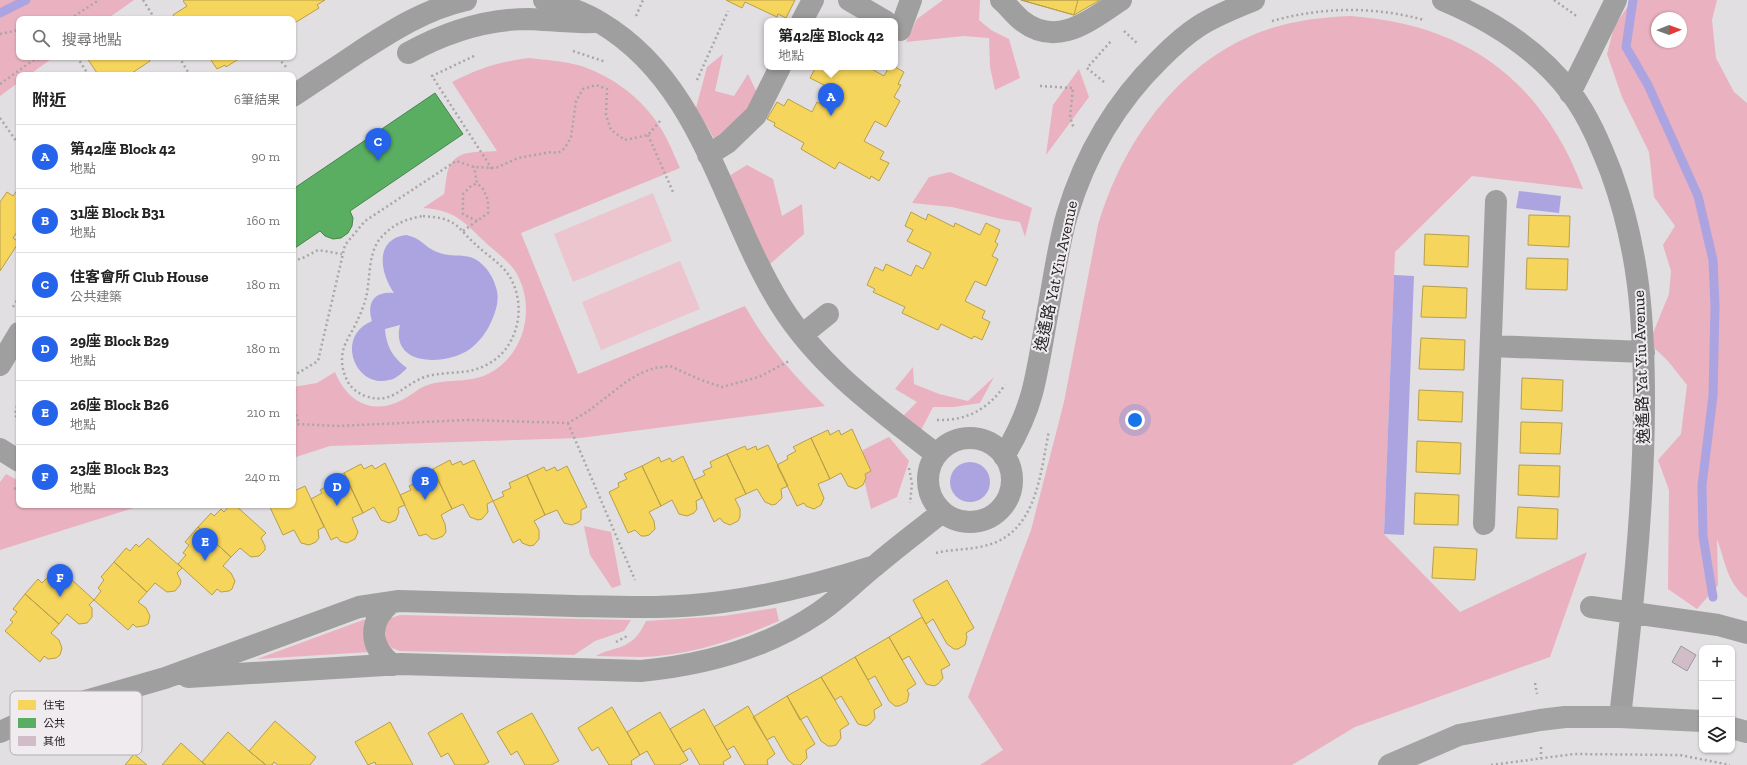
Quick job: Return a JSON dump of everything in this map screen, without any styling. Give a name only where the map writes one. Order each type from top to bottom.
[{"type":"main road","points":[[1389,765],[1459,735],[1540,720],[1565,717],[1620,717],[1699,721]]},
{"type":"main road","points":[[1735,729],[1747,732]]},
{"type":"street","points":[[296,94],[391,31],[418,16],[448,4],[466,0]]},
{"type":"street","points":[[544,0],[572,8],[601,22],[627,40],[663,77],[683,105],[708,155],[763,275],[781,305],[802,335],[846,383],[936,454]]},
{"type":"street","points":[[804,18],[813,0]]},
{"type":"street","points":[[849,0],[880,18]]},
{"type":"street","points":[[898,29],[900,30],[911,0]]},
{"type":"street","points":[[1002,0],[1021,20],[1030,25],[1050,32],[1063,32],[1075,29],[1121,0]]},
{"type":"street","name":"逸遙路 Yat Yiu Avenue","points":[[1004,456],[1016,437],[1032,394],[1066,217],[1076,187],[1088,158],[1099,137],[1120,104],[1144,75],[1170,49],[1199,26],[1254,0]]},
{"type":"street","name":"逸遙路 Yat Yiu Avenue","points":[[1443,0],[1500,27],[1550,68],[1570,93],[1588,120],[1605,157],[1619,195],[1630,235],[1642,313],[1644,352],[1642,486],[1638,552],[1620,717]]},
{"type":"street","points":[[1570,93],[1616,0]]},
{"type":"street","points":[[408,53],[430,40],[479,24],[529,19],[569,22],[601,22]]},
{"type":"street","points":[[708,155],[727,142],[756,114],[778,70]]},
{"type":"street","points":[[1484,524],[1496,201]]},
{"type":"street","points":[[802,335],[828,314]]},
{"type":"street","points":[[0,365],[16,338]]},
{"type":"street","points":[[1491,346],[1644,352]]},
{"type":"street","points":[[971,438],[984,440],[996,447],[1004,456],[1010,468],[1012,482],[1009,495],[1002,507],[992,516],[980,521],[967,522],[954,519],[942,512],[934,503],[929,491],[928,478],[930,466],[936,454],[946,445],[958,440],[971,438]]},
{"type":"street","points":[[0,449],[16,459]]},
{"type":"street","points":[[165,678],[392,665],[641,670],[715,660],[751,648],[785,633],[817,614],[847,592],[875,566],[942,512]]},
{"type":"street","points":[[120,691],[165,678],[359,607],[392,602],[639,607],[721,602],[773,594],[825,582],[875,566]]},
{"type":"street","points":[[392,602],[384,608],[378,616],[374,635],[377,647],[383,657],[392,665]]},
{"type":"street","points":[[1591,607],[1718,625],[1747,633]]},
{"type":"street","points":[[0,732],[10,728]]},
{"type":"path","points":[[75,16],[99,0]]},
{"type":"path","points":[[143,0],[153,16]]},
{"type":"path","points":[[633,22],[642,0]]},
{"type":"path","points":[[696,81],[728,11]]},
{"type":"path","points":[[1122,29],[1139,45],[1144,40]]},
{"type":"path","points":[[0,34],[16,31]]},
{"type":"path","points":[[1105,83],[1087,68],[1117,35]]},
{"type":"path","points":[[569,50],[582,53],[607,63]]},
{"type":"path","points":[[477,55],[432,76],[492,168]]},
{"type":"path","points":[[17,72],[32,62],[38,60]]},
{"type":"path","points":[[78,60],[87,72]]},
{"type":"path","points":[[181,60],[188,72]]},
{"type":"path","points":[[0,84],[16,73]]},
{"type":"path","points":[[296,374],[318,361],[345,245],[365,221],[456,161],[474,167],[496,168],[518,158],[551,152],[558,153],[565,148],[571,137],[576,101],[583,89],[596,85],[606,89],[606,115],[611,130],[625,140],[648,136],[662,118]]},
{"type":"path","points":[[1040,86],[1073,88],[1070,117],[1074,129]]},
{"type":"path","points":[[0,118],[16,141]]},
{"type":"path","points":[[1072,135],[1078,123]]},
{"type":"path","points":[[648,136],[674,192]]},
{"type":"path","points":[[463,232],[488,213],[488,200],[483,189],[477,183],[474,167]]},
{"type":"path","points":[[477,183],[464,194],[463,204],[463,214],[477,221]]},
{"type":"path","points":[[423,216],[437,217],[450,221],[463,232],[503,268],[512,281],[517,296],[519,312],[516,328],[510,343],[499,356],[486,366],[471,372],[439,374],[424,378],[391,397],[380,399],[361,394],[353,388],[346,379],[343,370],[343,349],[358,320],[365,300],[373,254],[378,242],[386,231],[397,223],[409,218],[423,216]]},
{"type":"path","points":[[296,260],[301,259],[318,250],[342,254]]},
{"type":"path","points":[[296,426],[299,424],[337,426],[468,420],[568,424],[587,412],[626,382],[639,374],[654,368],[670,366],[701,380],[722,387],[759,377],[791,360]]},
{"type":"path","points":[[935,420],[951,420],[967,417],[982,410],[994,399],[1007,380]]},
{"type":"path","points":[[296,414],[299,424]]},
{"type":"path","points":[[568,424],[639,589],[639,621],[634,629],[621,641],[612,643]]},
{"type":"path","points":[[931,555],[950,550],[984,546],[998,541],[1011,533],[1022,522],[1030,510],[1035,495],[1050,429]]},
{"type":"path","points":[[907,463],[912,484],[909,506]]},
{"type":"path","points":[[1491,765],[1574,754],[1680,755],[1730,765]]},
{"type":"shaded area","points":[[0,0],[134,0],[111,16],[16,16],[16,60],[50,60],[33,72],[16,72],[16,84],[0,96]]},
{"type":"shaded area","points":[[943,0],[980,0],[979,20],[991,30],[1009,39],[1020,78],[995,90],[990,67],[989,38],[964,36],[906,42],[917,19]]},
{"type":"shaded area","points":[[1632,0],[1717,0],[1712,20],[1716,58],[1734,92],[1747,103],[1747,598],[1740,592],[1731,579],[1717,539],[1718,585],[1697,609],[1668,589],[1669,490],[1658,460],[1681,434],[1687,385],[1668,361],[1649,343],[1669,294],[1671,271],[1663,245],[1675,226],[1654,197],[1649,152],[1622,97],[1607,54],[1614,27]]},
{"type":"shaded area","points":[[1350,16],[1392,21],[1430,31],[1464,46],[1495,65],[1522,88],[1546,117],[1566,151],[1583,189],[1472,176],[1395,252],[1384,534],[1460,612],[1587,552],[1550,657],[1355,727],[1292,765],[980,765],[1003,750],[968,697],[1031,530],[1064,402],[1098,225],[1110,190],[1126,156],[1146,124],[1169,95],[1196,70],[1226,49],[1259,32],[1296,22]]},
{"type":"shaded area","points":[[723,54],[715,91],[734,96],[748,74],[758,95],[738,120],[715,140],[696,108],[707,67]]},
{"type":"shaded area","points":[[529,58],[578,65],[611,80],[631,94],[649,111],[660,126],[680,168],[521,233],[578,374],[745,306],[753,320],[781,359],[825,406],[580,438],[330,446],[296,457],[296,386],[317,383],[335,372],[346,391],[361,403],[370,406],[391,405],[428,385],[475,379],[490,373],[511,355],[518,344],[523,332],[526,318],[526,305],[524,291],[514,270],[504,259],[455,216],[436,209],[423,208],[444,194],[449,167],[458,157],[470,153],[497,151],[452,82],[489,66]]},
{"type":"shaded area","points":[[1079,69],[1089,97],[1046,155],[1053,105]]},
{"type":"shaded area","points":[[747,165],[773,179],[782,216],[802,204],[804,234],[770,264],[729,176]]},
{"type":"shaded area","points":[[950,172],[1032,208],[1025,237],[1020,222],[952,207],[912,203],[929,177]]},
{"type":"shaded area","points":[[1519,191],[1561,196],[1559,213],[1516,208]]},
{"type":"shaded area","points":[[653,193],[672,241],[573,282],[554,234]]},
{"type":"shaded area","points":[[406,235],[416,238],[429,248],[442,254],[471,257],[479,262],[489,273],[494,282],[498,295],[497,306],[488,328],[477,343],[460,355],[448,358],[435,360],[411,356],[403,349],[399,339],[400,325],[385,329],[387,341],[391,351],[394,356],[407,368],[394,378],[377,381],[367,377],[359,370],[354,360],[352,349],[354,338],[360,328],[372,321],[370,308],[374,299],[382,294],[394,293],[385,276],[383,267],[384,250],[389,243],[396,238]]},
{"type":"shaded area","points":[[680,261],[700,309],[601,350],[582,302]]},
{"type":"shaded area","points":[[1394,275],[1414,276],[1404,535],[1384,534]]},
{"type":"shaded area","points":[[913,367],[914,384],[939,394],[968,401],[994,377],[980,403],[954,407],[933,407],[919,434],[903,416],[917,402],[895,389]]},
{"type":"shaded area","points":[[889,437],[909,461],[897,497],[871,509],[865,484],[863,450]]},
{"type":"shaded area","points":[[966,462],[974,462],[981,465],[987,471],[990,482],[987,493],[981,499],[974,502],[966,502],[959,499],[953,493],[950,486],[950,478],[953,471],[959,465]]},
{"type":"shaded area","points":[[6,474],[16,479],[16,508],[133,508],[0,550],[0,482]]},
{"type":"shaded area","points":[[584,526],[611,532],[621,585],[612,588],[590,555]]},
{"type":"shaded area","points":[[776,608],[779,621],[711,646],[676,654],[658,656],[596,656],[630,642],[634,639],[646,621],[723,616]]},
{"type":"shaded area","points":[[400,615],[631,620],[624,631],[595,641],[574,655],[400,651],[392,648],[386,642],[385,625],[391,618]]},
{"type":"shaded area","points":[[368,619],[370,652],[257,659],[363,620]]},
{"type":"building: 住宅","points":[[325,0],[317,5],[319,8],[296,22],[296,16],[174,16],[187,6],[183,1]]},
{"type":"building: 住宅","points":[[726,0],[795,0],[786,18],[778,14],[777,17],[745,2],[742,8]]},
{"type":"building: 住宅","points":[[1021,0],[1100,0],[1074,15]]},
{"type":"building: 住宅","points":[[1021,0],[1078,0],[1074,15]]},
{"type":"building: 住宅","points":[[88,60],[150,61],[134,72],[96,72]]},
{"type":"building: 住宅","points":[[211,60],[237,60],[226,67],[225,65],[217,69]]},
{"type":"building: 住宅","points":[[898,69],[904,72],[898,84],[901,85],[894,97],[900,101],[886,127],[875,121],[864,141],[884,152],[880,159],[889,163],[879,181],[871,176],[870,179],[839,162],[835,169],[801,149],[804,143],[774,126],[775,123],[767,119],[777,102],[784,106],[788,99],[812,112],[817,102],[825,106],[834,90],[810,78],[814,70],[873,70],[884,76],[887,70],[898,70]]},
{"type":"building: 住宅","points":[[7,192],[13,196],[16,192],[16,234],[13,238],[16,240],[16,247],[0,271],[0,202]]},
{"type":"building: 住宅","points":[[911,212],[926,220],[928,214],[954,227],[955,223],[980,235],[986,223],[1000,230],[995,242],[998,244],[992,256],[998,259],[986,286],[975,281],[965,301],[985,311],[982,318],[990,322],[982,340],[974,336],[972,339],[941,324],[938,330],[902,313],[905,307],[873,292],[875,289],[867,285],[875,267],[883,271],[886,264],[911,276],[916,265],[923,269],[931,253],[907,241],[913,230],[905,226]]},
{"type":"building: 住宅","points":[[1529,215],[1570,216],[1569,247],[1528,245]]},
{"type":"building: 住宅","points":[[1425,234],[1469,236],[1468,267],[1424,265]]},
{"type":"building: 住宅","points":[[1527,258],[1568,259],[1567,290],[1526,289]]},
{"type":"building: 住宅","points":[[1423,286],[1467,288],[1466,318],[1421,317]]},
{"type":"building: 住宅","points":[[1421,338],[1465,340],[1464,370],[1419,369]]},
{"type":"building: 住宅","points":[[1522,378],[1563,380],[1562,411],[1521,409]]},
{"type":"building: 住宅","points":[[1419,390],[1463,392],[1462,422],[1418,420]]},
{"type":"building: 住宅","points":[[1521,422],[1562,423],[1560,454],[1520,453]]},
{"type":"building: 住宅","points":[[852,429],[871,471],[865,474],[866,478],[863,485],[856,489],[848,486],[841,473],[830,479],[811,438],[828,430],[830,435],[839,430],[841,435]]},
{"type":"building: 住宅","points":[[811,438],[830,479],[818,484],[824,498],[821,505],[814,509],[806,506],[804,503],[797,506],[777,465],[788,459],[787,456],[796,451],[793,447]]},
{"type":"building: 住宅","points":[[1417,441],[1461,443],[1460,474],[1416,472]]},
{"type":"building: 住宅","points":[[768,445],[788,486],[781,489],[782,498],[776,504],[772,505],[765,502],[757,489],[746,494],[727,454],[745,446],[747,450],[756,446],[757,450]]},
{"type":"building: 住宅","points":[[727,454],[746,494],[735,499],[740,509],[740,517],[738,521],[730,525],[723,522],[720,518],[714,522],[694,480],[705,475],[703,471],[712,467],[710,462]]},
{"type":"building: 住宅","points":[[683,456],[702,498],[696,501],[697,509],[694,513],[687,516],[679,514],[672,500],[661,506],[642,466],[659,457],[661,462],[670,458],[672,462]]},
{"type":"building: 住宅","points":[[450,460],[452,465],[461,461],[463,465],[474,460],[493,501],[487,504],[488,512],[482,519],[478,520],[470,517],[463,504],[452,509],[433,469]]},
{"type":"building: 住宅","points":[[385,463],[405,505],[398,508],[399,512],[396,520],[389,523],[381,520],[374,507],[363,513],[344,473],[361,464],[364,469],[372,465],[375,469]]},
{"type":"building: 住宅","points":[[1519,465],[1560,466],[1559,497],[1518,495]]},
{"type":"building: 住宅","points":[[567,466],[587,507],[581,510],[581,519],[579,522],[572,525],[564,523],[557,510],[545,515],[527,475],[544,467],[546,471],[555,467],[557,471]]},
{"type":"building: 住宅","points":[[642,466],[661,506],[649,512],[654,521],[655,529],[649,535],[645,536],[641,536],[635,530],[628,533],[609,492],[619,487],[618,483],[627,479],[624,474]]},
{"type":"building: 住宅","points":[[433,469],[452,509],[441,515],[445,524],[446,532],[443,536],[436,539],[432,539],[426,534],[419,536],[400,495],[411,490],[409,486],[418,482],[415,477]]},
{"type":"building: 住宅","points":[[344,473],[363,513],[352,518],[358,532],[355,539],[347,543],[340,541],[337,537],[331,540],[311,499],[322,493],[320,490],[329,485],[327,481]]},
{"type":"building: 住宅","points":[[527,475],[545,515],[534,521],[539,530],[539,539],[534,545],[530,546],[522,543],[520,539],[513,543],[493,501],[504,496],[502,492],[511,488],[509,483]]},
{"type":"building: 住宅","points":[[305,486],[324,527],[318,530],[319,538],[316,542],[309,545],[301,543],[294,530],[283,535],[270,508],[296,508],[296,490]]},
{"type":"building: 住宅","points":[[1415,493],[1459,495],[1458,525],[1414,524]]},
{"type":"building: 住宅","points":[[1518,507],[1558,509],[1557,539],[1516,538]]},
{"type":"building: 住宅","points":[[227,508],[238,508],[266,533],[261,538],[265,546],[265,550],[259,556],[251,557],[240,548],[231,557],[198,527],[211,513],[214,516],[221,509],[224,512]]},
{"type":"building: 住宅","points":[[198,527],[231,557],[223,566],[231,573],[235,581],[232,589],[229,591],[221,592],[217,589],[212,595],[178,564],[186,555],[183,553],[189,545],[185,542]]},
{"type":"building: 住宅","points":[[148,538],[182,568],[177,573],[181,581],[180,585],[175,591],[167,592],[155,583],[147,592],[114,562],[126,548],[130,551],[136,544],[139,547]]},
{"type":"building: 住宅","points":[[1434,547],[1477,549],[1475,580],[1432,578]]},
{"type":"building: 住宅","points":[[114,562],[147,592],[138,602],[146,608],[150,616],[148,624],[136,627],[133,624],[128,630],[94,600],[101,591],[98,588],[104,580],[101,577]]},
{"type":"building: 住宅","points":[[60,569],[94,600],[89,605],[92,608],[92,617],[87,623],[79,624],[67,614],[59,624],[25,594],[38,579],[42,583],[49,576],[52,578]]},
{"type":"building: 住宅","points":[[947,580],[974,628],[966,633],[967,637],[965,645],[958,649],[954,649],[947,644],[933,619],[926,624],[913,600]]},
{"type":"building: 住宅","points":[[25,594],[59,624],[51,633],[59,640],[62,648],[60,655],[56,658],[48,659],[44,656],[40,662],[5,631],[13,622],[10,620],[17,612],[13,609]]},
{"type":"building: 住宅","points":[[922,617],[950,665],[941,670],[943,678],[934,686],[926,684],[909,656],[902,660],[889,637]]},
{"type":"building: 住宅","points":[[889,637],[916,684],[907,690],[909,694],[907,702],[899,706],[895,706],[889,701],[875,676],[868,680],[855,657]]},
{"type":"building: 住宅","points":[[855,657],[882,705],[874,710],[875,718],[866,726],[858,724],[841,696],[835,700],[821,677]]},
{"type":"building: 住宅","points":[[821,677],[849,724],[840,730],[841,738],[836,745],[832,746],[828,746],[821,741],[807,716],[800,720],[787,696]]},
{"type":"building: 住宅","points":[[787,696],[815,744],[806,750],[807,758],[800,765],[794,765],[788,760],[774,736],[767,740],[753,717]]},
{"type":"building: 住宅","points":[[748,706],[775,754],[767,760],[768,765],[745,765],[734,746],[727,750],[714,727]]},
{"type":"building: 住宅","points":[[612,707],[640,755],[631,761],[632,765],[609,765],[598,747],[592,751],[578,728]]},
{"type":"building: 住宅","points":[[704,709],[731,757],[723,762],[724,765],[700,765],[690,748],[683,752],[670,729]]},
{"type":"building: 住宅","points":[[660,712],[688,760],[679,765],[655,765],[647,751],[640,755],[627,732]]},
{"type":"building: 住宅","points":[[462,713],[489,762],[483,765],[455,765],[448,753],[441,757],[428,733]]},
{"type":"building: 住宅","points":[[532,713],[559,761],[551,765],[525,765],[517,751],[511,755],[497,732]]},
{"type":"building: 住宅","points":[[275,721],[316,757],[310,765],[278,765],[274,762],[272,765],[266,765],[249,751]]},
{"type":"building: 住宅","points":[[390,722],[413,765],[376,765],[375,762],[368,765],[355,742]]},
{"type":"building: 住宅","points":[[228,732],[266,765],[206,765],[202,762]]},
{"type":"building: 住宅","points":[[181,743],[202,762],[206,765],[162,765]]},
{"type":"building: 住宅","points":[[133,755],[135,755],[147,765],[125,765]]},
{"type":"building: 公共","points":[[435,93],[463,134],[350,211],[353,218],[352,226],[348,233],[341,238],[333,239],[325,236],[320,231],[296,247],[296,187]]},
{"type":"building: 其他","points":[[1681,646],[1696,655],[1687,671],[1672,662]]},
{"type":"waterway","points":[[0,13],[26,0]]},
{"type":"waterway","points":[[1633,0],[1626,47],[1648,85],[1698,196],[1713,260],[1715,307],[1713,396],[1702,485],[1703,536],[1713,597]]},
{"type":"place","name":"第42座 Block 42","points":[[831,116]]},
{"type":"place","name":"住客會所 Club House","points":[[378,161]]},
{"type":"place","name":"31座 Block B31","points":[[425,500]]},
{"type":"place","name":"29座 Block B29","points":[[337,506]]},
{"type":"place","name":"26座 Block B26","points":[[205,561]]},
{"type":"place","name":"23座 Block B23","points":[[60,597]]}]
